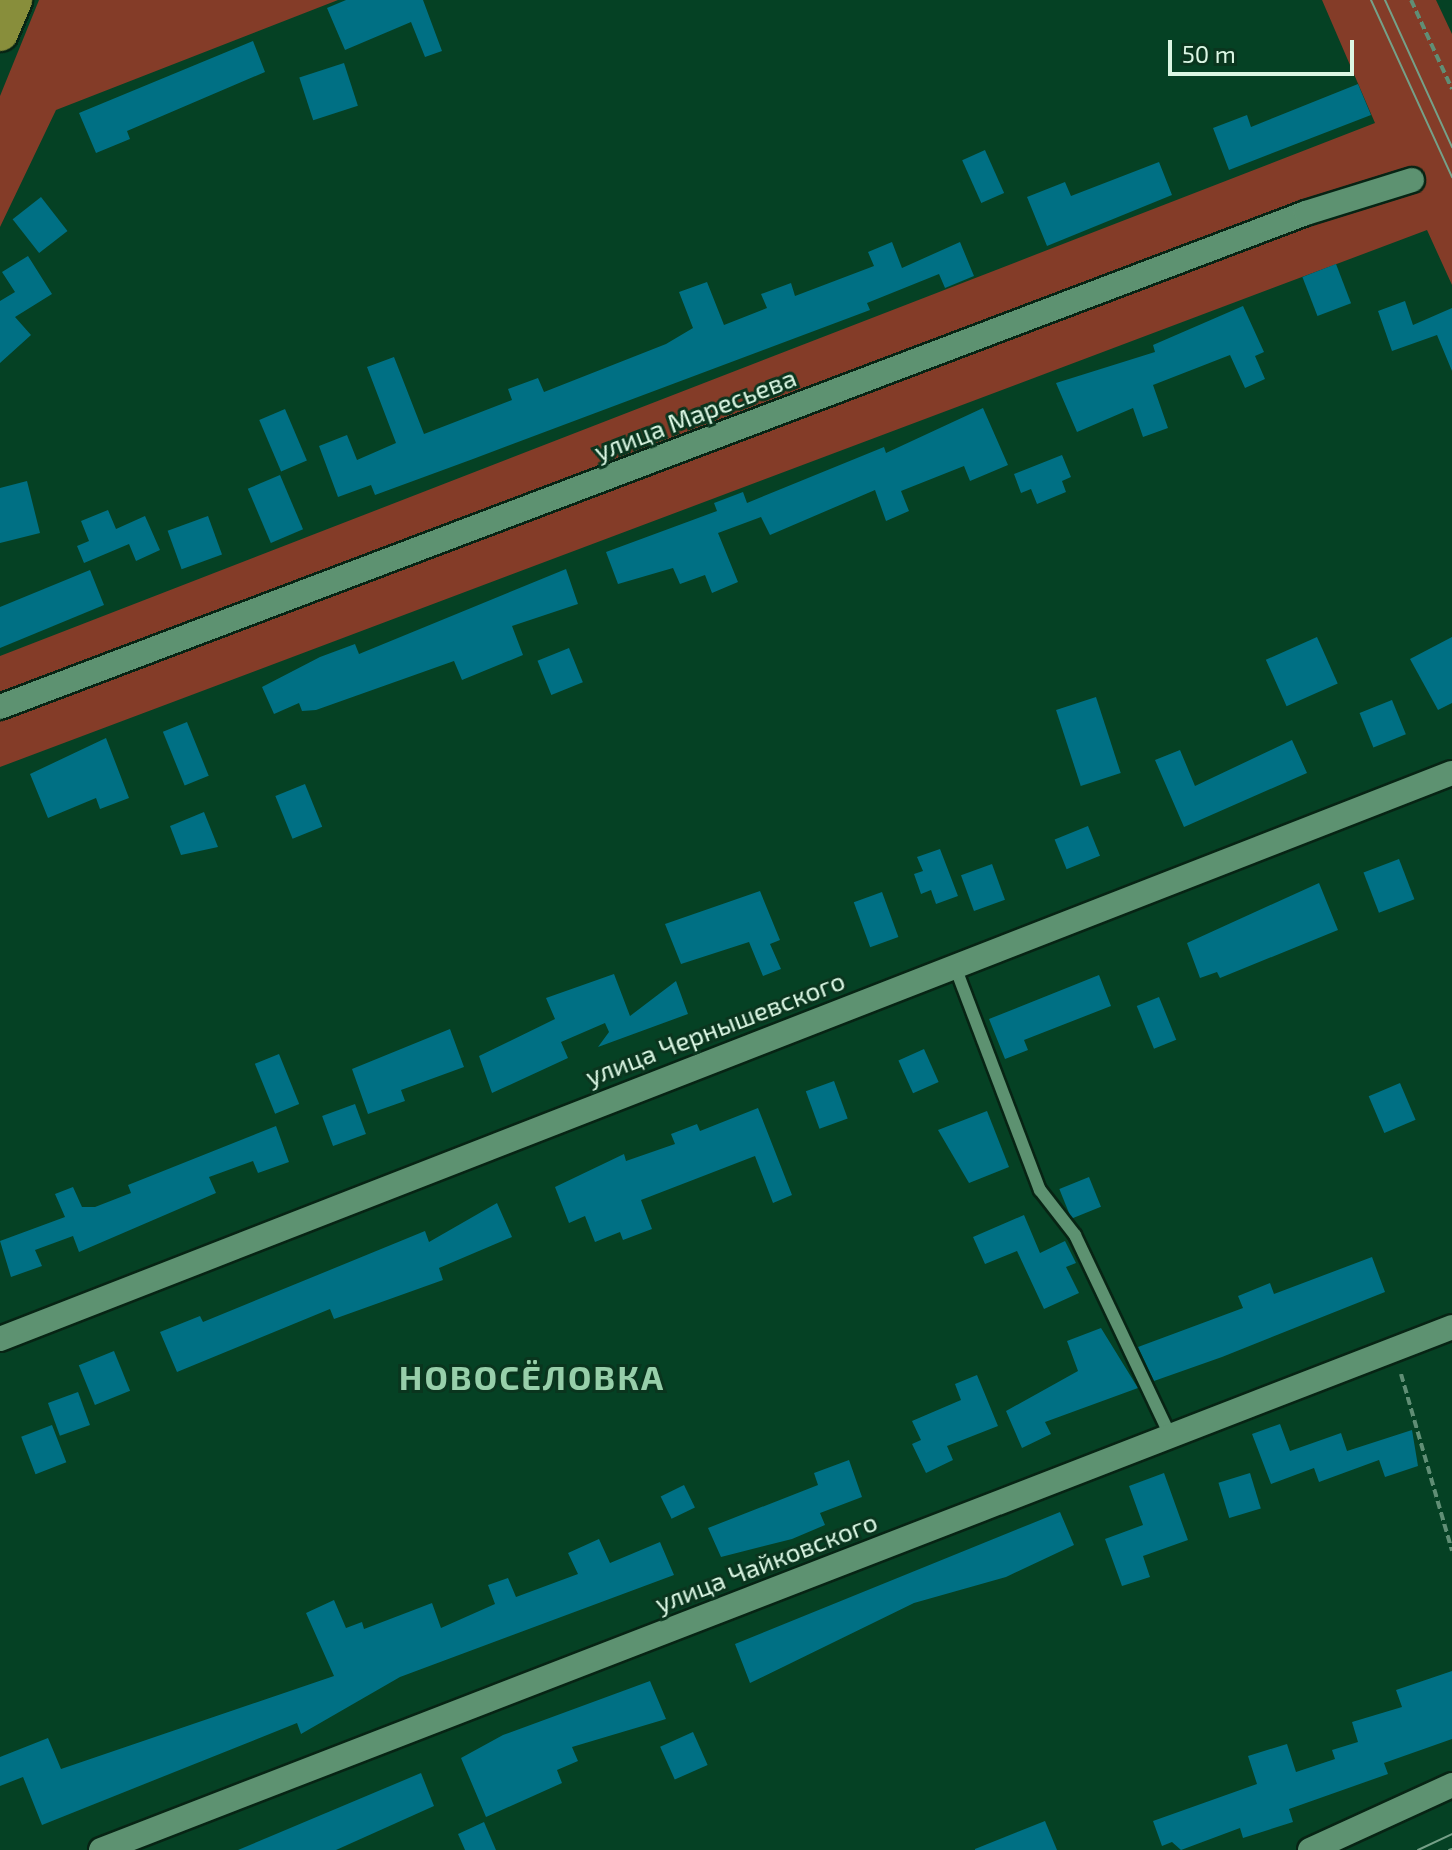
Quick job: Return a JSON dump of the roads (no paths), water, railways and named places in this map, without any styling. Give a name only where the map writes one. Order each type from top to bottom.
[{"type":"main road","points":[[0,33],[14,0]]},
{"type":"street","name":"улица Маресьева","points":[[0,707],[1306,213],[1412,180]]},
{"type":"street","name":"улица Чернышевского","points":[[0,1339],[954,964],[1452,773]]},
{"type":"street","name":"улица Чайковского","points":[[101,1850],[1452,1327]]},
{"type":"street","points":[[1310,1850],[1452,1785]]},
{"type":"lane","points":[[954,964],[1040,1190],[1075,1235],[1170,1435]]},
{"type":"tram line","points":[[1371,0],[1452,177]]},
{"type":"tram line","points":[[1385,0],[1452,147]]},
{"type":"tram line","points":[[1418,1850],[1452,1834]]},
{"type":"district","name":"НОВОСЁЛОВКА","points":[[532,1377]]}]
